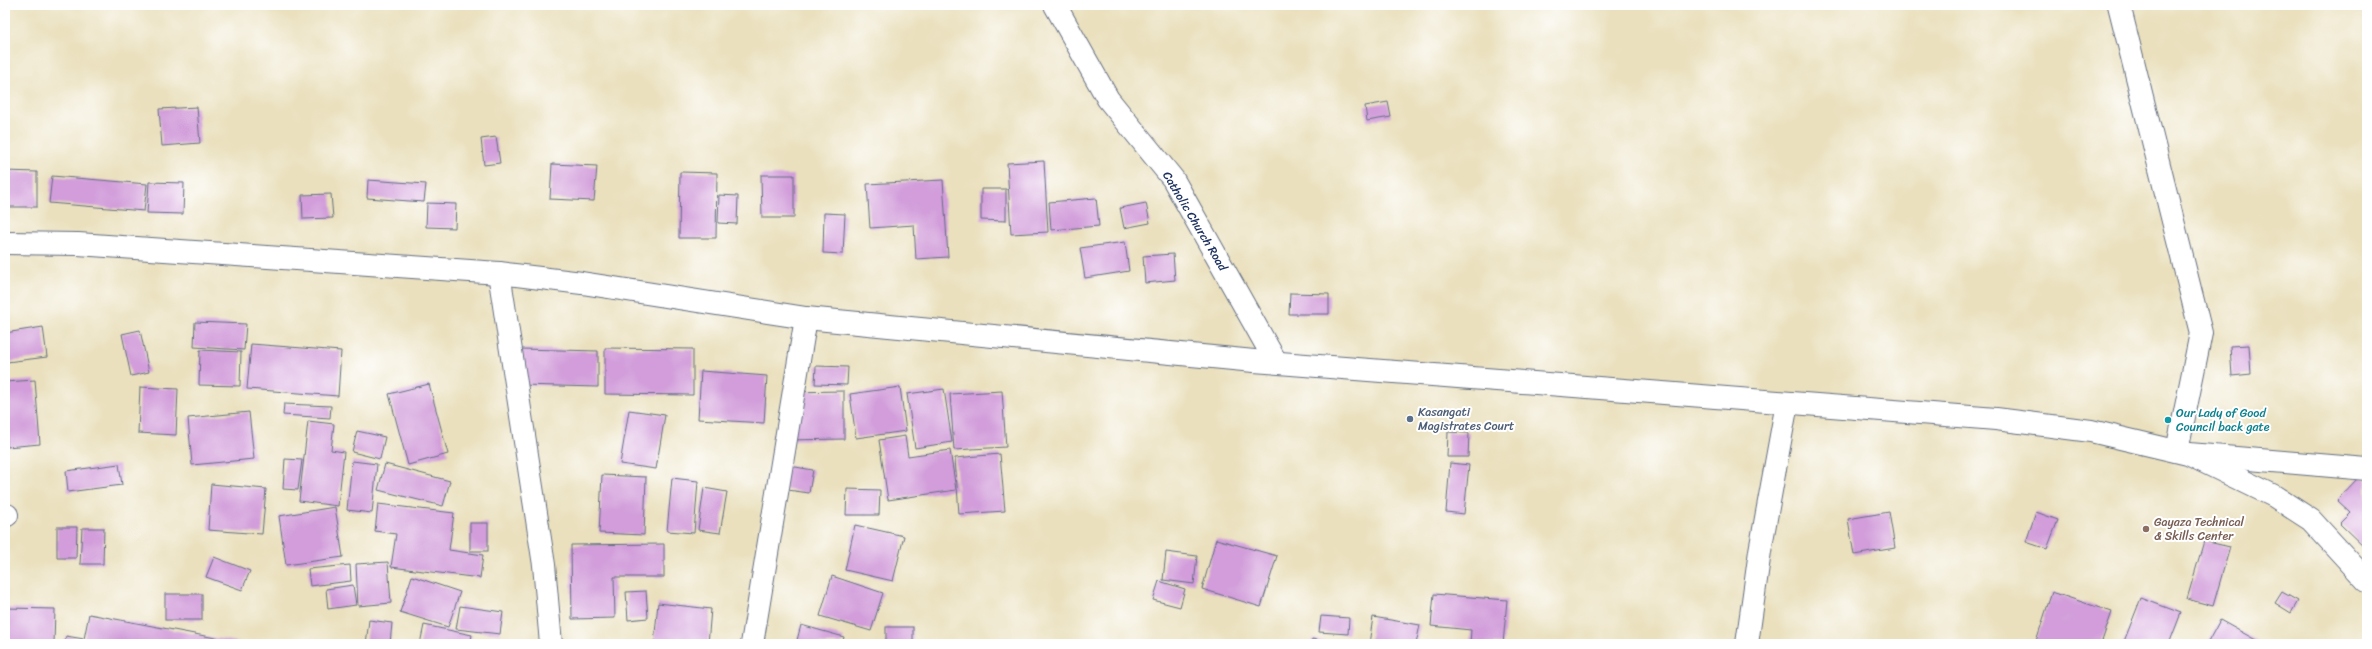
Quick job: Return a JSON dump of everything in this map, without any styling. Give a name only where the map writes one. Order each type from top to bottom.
[{"type":"street","name":"Catholic Church Road","points":[[1055,5],[1108,99],[1173,179],[1276,362]]},
{"type":"street","points":[[2119,5],[2201,333],[2183,453]]},
{"type":"street","points":[[5,243],[78,244],[499,273],[582,283],[806,318],[1276,362],[1996,419],[2091,431],[2183,453],[2367,469]]},
{"type":"street","points":[[499,273],[544,565],[551,644]]},
{"type":"street","points":[[752,644],[806,318]]},
{"type":"street","points":[[1747,644],[1760,551],[1788,403]]},
{"type":"street","points":[[2183,453],[2274,496],[2311,520],[2367,581]]},
{"type":"building","points":[[1388,102],[1391,117],[1367,121],[1365,106]]},
{"type":"building","points":[[197,107],[200,143],[162,146],[159,109]]},
{"type":"building","points":[[496,137],[500,163],[484,165],[481,139]]},
{"type":"building","points":[[1044,161],[1048,232],[1011,234],[1007,163]]},
{"type":"building","points":[[552,164],[597,166],[594,201],[550,199]]},
{"type":"building","points":[[5,171],[37,172],[37,207],[5,207]]},
{"type":"building","points":[[680,172],[717,173],[716,238],[679,238]]},
{"type":"building","points":[[761,175],[794,175],[794,218],[762,218]]},
{"type":"building","points":[[52,176],[147,184],[144,211],[49,203]]},
{"type":"building","points":[[368,180],[426,184],[424,202],[367,198]]},
{"type":"building","points":[[943,180],[948,257],[916,259],[914,225],[870,228],[867,184]]},
{"type":"building","points":[[149,182],[184,183],[183,214],[147,213]]},
{"type":"building","points":[[981,189],[1006,189],[1006,221],[981,220]]},
{"type":"building","points":[[331,194],[333,218],[303,219],[302,195]]},
{"type":"building","points":[[719,195],[738,196],[737,224],[718,223]]},
{"type":"building","points":[[1096,198],[1099,226],[1051,230],[1049,202]]},
{"type":"building","points":[[427,203],[456,204],[455,228],[426,227]]},
{"type":"building","points":[[1146,203],[1150,223],[1124,228],[1120,208]]},
{"type":"building","points":[[824,213],[845,214],[843,254],[823,253]]},
{"type":"building","points":[[1125,242],[1129,271],[1085,278],[1080,248]]},
{"type":"building","points":[[1173,254],[1175,280],[1145,283],[1143,256]]},
{"type":"building","points":[[1290,293],[1329,294],[1329,314],[1289,314]]},
{"type":"building","points":[[195,322],[246,324],[244,350],[194,347]]},
{"type":"building","points":[[43,327],[47,357],[7,362],[5,333]]},
{"type":"building","points":[[140,330],[149,372],[131,376],[122,334]]},
{"type":"building","points":[[251,344],[341,351],[338,396],[247,389]]},
{"type":"building","points":[[2249,345],[2251,374],[2232,376],[2230,346]]},
{"type":"building","points":[[605,348],[693,349],[693,395],[605,394]]},
{"type":"building","points":[[521,349],[598,351],[598,387],[520,385]]},
{"type":"building","points":[[200,350],[241,352],[240,386],[199,385]]},
{"type":"building","points":[[816,366],[848,367],[847,385],[815,384]]},
{"type":"building","points":[[701,371],[767,376],[764,423],[698,419]]},
{"type":"building","points":[[35,380],[40,444],[7,447],[5,382]]},
{"type":"building","points":[[429,384],[448,454],[408,465],[389,394]]},
{"type":"building","points":[[140,387],[178,389],[176,435],[138,433]]},
{"type":"building","points":[[900,387],[906,431],[856,438],[850,394]]},
{"type":"building","points":[[944,389],[952,442],[915,448],[907,394]]},
{"type":"building","points":[[844,391],[844,439],[786,440],[786,392]]},
{"type":"building","points":[[1002,391],[1006,447],[954,450],[950,394]]},
{"type":"building","points":[[284,404],[331,406],[330,418],[283,415]]},
{"type":"building","points":[[629,410],[665,415],[656,469],[620,464]]},
{"type":"building","points":[[249,412],[254,459],[192,465],[188,418]]},
{"type":"building","points":[[308,421],[334,424],[331,450],[344,452],[338,506],[299,501]]},
{"type":"building","points":[[357,431],[385,437],[380,459],[352,452]]},
{"type":"building","points":[[1448,432],[1469,433],[1468,457],[1447,457]]},
{"type":"building","points":[[905,436],[908,456],[950,450],[956,490],[888,500],[879,440]]},
{"type":"building","points":[[1000,454],[1005,511],[959,514],[955,458]]},
{"type":"building","points":[[285,459],[302,460],[298,490],[283,489]]},
{"type":"building","points":[[352,461],[377,464],[372,513],[347,510]]},
{"type":"building","points":[[1450,463],[1469,465],[1464,514],[1446,512]]},
{"type":"building","points":[[119,464],[122,485],[68,492],[66,471]]},
{"type":"building","points":[[385,464],[450,481],[443,506],[378,490]]},
{"type":"building","points":[[778,464],[813,470],[809,493],[774,488]]},
{"type":"building","points":[[602,475],[646,477],[644,535],[599,533]]},
{"type":"building","points":[[2360,476],[2367,478],[2367,550],[2340,524],[2351,513],[2337,500]]},
{"type":"building","points":[[672,478],[698,481],[694,533],[667,531]]},
{"type":"building","points":[[211,484],[266,489],[262,534],[208,530]]},
{"type":"building","points":[[704,488],[727,492],[720,533],[698,530]]},
{"type":"building","points":[[847,489],[880,490],[879,515],[846,515]]},
{"type":"building","points":[[378,504],[454,513],[449,550],[483,555],[480,578],[391,567],[396,534],[375,531]]},
{"type":"building","points":[[335,507],[343,557],[286,565],[279,516]]},
{"type":"building","points":[[1889,512],[1895,548],[1854,555],[1848,519]]},
{"type":"building","points":[[2036,512],[2058,520],[2047,549],[2026,542]]},
{"type":"building","points":[[470,523],[488,523],[488,551],[470,551]]},
{"type":"building","points":[[855,525],[904,536],[893,581],[845,570]]},
{"type":"building","points":[[57,527],[77,527],[76,558],[57,558]]},
{"type":"building","points":[[82,528],[104,528],[103,564],[80,564]]},
{"type":"building","points":[[1216,539],[1277,556],[1261,607],[1202,589]]},
{"type":"building","points":[[2204,541],[2230,547],[2213,606],[2187,599]]},
{"type":"building","points":[[664,544],[664,577],[614,577],[615,618],[572,619],[571,545]]},
{"type":"building","points":[[1166,552],[1197,556],[1194,584],[1163,580]]},
{"type":"building","points":[[214,557],[250,571],[242,590],[206,577]]},
{"type":"building","points":[[388,562],[391,603],[358,606],[356,564]]},
{"type":"building","points":[[350,565],[351,581],[310,586],[308,569]]},
{"type":"building","points":[[412,576],[460,592],[448,627],[400,612]]},
{"type":"building","points":[[832,576],[883,593],[871,631],[820,616]]},
{"type":"building","points":[[1159,581],[1185,589],[1180,607],[1153,600]]},
{"type":"building","points":[[353,585],[356,605],[328,609],[326,589]]},
{"type":"building","points":[[646,591],[648,618],[628,620],[626,592]]},
{"type":"building","points":[[2052,592],[2112,612],[2101,644],[2035,644]]},
{"type":"building","points":[[2282,592],[2298,601],[2291,613],[2275,603]]},
{"type":"building","points":[[165,594],[202,594],[202,620],[165,620]]},
{"type":"building","points":[[1434,594],[1507,600],[1503,644],[1470,644],[1471,630],[1431,626]]},
{"type":"building","points":[[2141,598],[2181,613],[2169,644],[2123,644]]},
{"type":"building","points":[[658,603],[711,609],[708,644],[654,644]]},
{"type":"building","points":[[460,606],[503,612],[500,634],[456,629]]},
{"type":"building","points":[[5,608],[55,609],[54,644],[5,644]]},
{"type":"building","points":[[89,614],[242,644],[64,644],[66,636],[84,639]]},
{"type":"building","points":[[1321,616],[1349,618],[1348,634],[1319,632]]},
{"type":"building","points":[[1373,617],[1420,625],[1416,644],[1369,644]]},
{"type":"building","points":[[369,620],[392,623],[390,644],[366,644]]},
{"type":"building","points":[[2220,620],[2263,644],[2207,644]]},
{"type":"building","points":[[424,625],[472,635],[470,644],[420,644]]},
{"type":"building","points":[[801,625],[844,637],[842,644],[796,644]]},
{"type":"building","points":[[886,627],[913,627],[913,644],[886,644]]},
{"type":"building","points":[[1312,639],[1332,643],[1332,644],[1311,644]]},
{"type":"place","name":"Kasangati Magistrates Court","points":[[1410,419]]},
{"type":"place","name":"Our Lady of Good Council back gate","points":[[2168,420]]},
{"type":"place","name":"Gayaza Technical & Skills Center","points":[[2146,529]]}]
